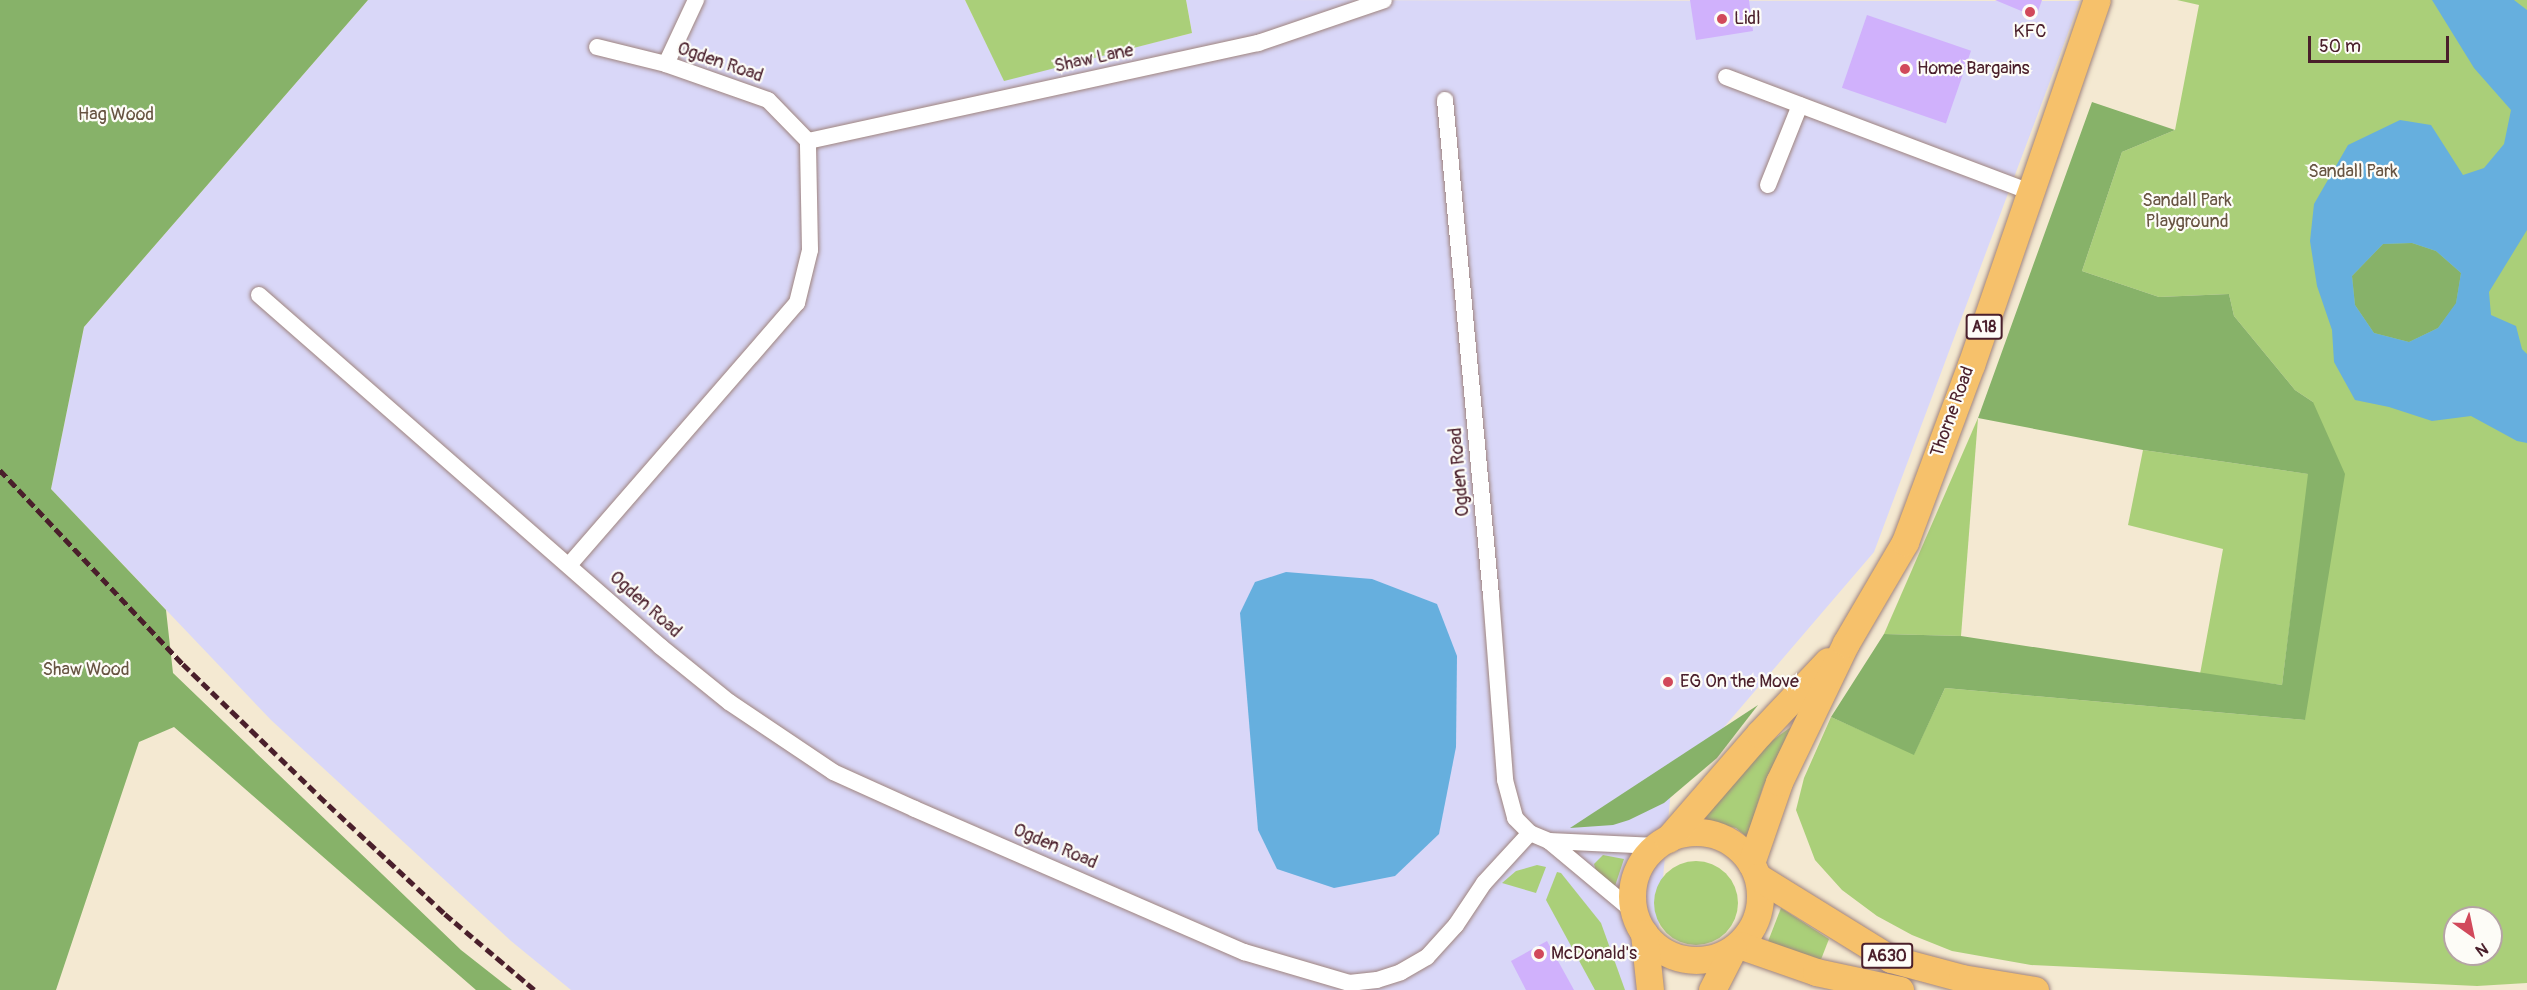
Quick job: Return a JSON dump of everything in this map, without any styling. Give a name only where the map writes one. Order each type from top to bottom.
[{"type":"highway","name":"Thorne Road","points":[[1755,870],[1779,782],[1846,643],[1905,542],[2097,0]]},
{"type":"highway","name":"Thorne Road","points":[[1662,842],[1759,734],[1846,643]]},
{"type":"highway","points":[[1650,990],[1632,894],[1635,876],[1647,854],[1662,842],[1690,832],[1714,834],[1735,845],[1755,870],[1761,889],[1758,914],[1747,936],[1736,947],[1712,990]]},
{"type":"highway","name":"A630","points":[[1755,870],[1891,958],[1962,978],[2035,990]]},
{"type":"highway","points":[[1639,923],[1662,951],[1685,960],[1710,959],[1736,947]]},
{"type":"highway","name":"A630","points":[[1736,947],[1816,972],[1900,990]]},
{"type":"street","points":[[666,64],[696,0]]},
{"type":"street","name":"Shaw Lane","points":[[808,141],[1258,43],[1384,0]]},
{"type":"street","name":"Ogden Road","points":[[597,47],[666,64],[768,100],[808,141]]},
{"type":"street","points":[[1726,77],[2030,192]]},
{"type":"street","name":"Ogden Road","points":[[259,295],[570,564],[661,647],[729,702],[833,772],[1244,952],[1348,983],[1377,980],[1401,972],[1427,957],[1456,925],[1484,883],[1530,833],[1515,818],[1505,780],[1490,587],[1445,100]]},
{"type":"street","points":[[1768,185],[1800,105]]},
{"type":"street","points":[[570,564],[797,303],[810,250],[808,141]]},
{"type":"street","points":[[1530,833],[1549,841],[1639,923]]},
{"type":"street","points":[[1549,841],[1662,842]]},
{"type":"shaded area","points":[[368,0],[965,0],[1004,80],[1192,33],[1186,0],[2080,1],[1874,552],[1671,789],[1653,990],[571,990],[511,941],[271,720],[51,489],[84,327]]},
{"type":"green space","points":[[0,0],[368,0],[84,327],[51,489],[166,610],[173,673],[461,950],[512,990],[476,990],[174,727],[139,742],[56,990],[0,990]]},
{"type":"green space","points":[[965,0],[1186,0],[1192,33],[1004,81]]},
{"type":"green space","name":"Sandall Park","points":[[2177,0],[2527,0],[2527,983],[2477,986],[2031,965],[1952,951],[1912,935],[1877,916],[1842,890],[1815,860],[1796,810],[1804,778],[1831,717],[1914,754],[1945,688],[2305,720],[2313,402],[2295,390],[2234,316],[2229,294],[2159,297],[2082,271],[2122,152],[2175,130],[2199,5]]},
{"type":"green space","points":[[2092,102],[2175,130],[2122,152],[2082,271],[2159,297],[2229,294],[2234,316],[2295,390],[2313,402],[2345,474],[2305,720],[1945,688],[1914,755],[1831,717],[1884,634],[1961,636],[2282,685],[2308,474],[2143,450],[1978,418]]},
{"type":"green space","points":[[2412,243],[2436,251],[2461,273],[2456,304],[2438,328],[2409,342],[2374,333],[2355,305],[2352,276],[2383,244]]},
{"type":"green space","points":[[1978,418],[1961,636],[1884,634]]},
{"type":"green space","points":[[2143,450],[2309,474],[2282,685],[2200,674],[2223,549],[2128,525]]},
{"type":"green space","points":[[1758,705],[1717,758],[1664,803],[1613,825],[1570,828]]},
{"type":"green space","points":[[1791,727],[1763,787],[1747,837],[1736,828],[1699,820],[1748,758]]},
{"type":"green space","points":[[1603,855],[1624,859],[1615,886],[1597,875],[1594,864]]},
{"type":"green space","points":[[1696,861],[1719,868],[1731,880],[1738,903],[1731,926],[1719,938],[1696,945],[1673,938],[1661,926],[1654,903],[1661,880],[1673,868]]},
{"type":"green space","points":[[1537,865],[1546,867],[1536,893],[1502,883],[1516,871]]},
{"type":"green space","points":[[1557,872],[1561,873],[1601,923],[1625,990],[1595,990],[1546,900]]},
{"type":"green space","points":[[1781,908],[1829,939],[1820,962],[1767,944]]},
{"type":"water","points":[[2432,0],[2514,0],[2527,10],[2527,230],[2489,292],[2491,315],[2516,326],[2522,349],[2527,354],[2527,443],[2517,441],[2471,416],[2432,421],[2389,407],[2355,400],[2334,362],[2332,330],[2317,286],[2310,241],[2314,204],[2348,145],[2400,120],[2431,125],[2463,175],[2484,168],[2504,144],[2511,110],[2474,68]],"holes":[[[2412,243],[2436,251],[2461,273],[2456,303],[2438,328],[2409,342],[2374,333],[2355,305],[2352,276],[2383,244]]]},
{"type":"water","points":[[1286,572],[1372,579],[1437,604],[1457,656],[1456,747],[1439,834],[1395,876],[1334,888],[1277,869],[1258,830],[1240,613],[1255,582]]},
{"type":"building","name":"Lidl","points":[[1690,0],[1749,0],[1753,31],[1696,40]]},
{"type":"building","name":"KFC","points":[[1995,0],[2042,0],[2036,17]]},
{"type":"building","name":"Home Bargains","points":[[1867,15],[1971,51],[1946,124],[1842,88]]},
{"type":"building","name":"McDonald's","points":[[1547,941],[1574,990],[1526,990],[1511,961]]},
{"type":"railway","points":[[0,470],[183,664],[445,914],[535,990]]},
{"type":"place","name":"KFC","points":[[2030,12]]},
{"type":"place","name":"Lidl","points":[[1722,19]]},
{"type":"place","name":"Home Bargains","points":[[1905,69]]},
{"type":"place","name":"EG On the Move","points":[[1668,682]]},
{"type":"place","name":"McDonald's","points":[[1539,954]]},
{"type":"park label","name":"Hag Wood","points":[[116,115]]},
{"type":"park label","name":"Sandall Park Playground","points":[[2187,212]]},
{"type":"park label","name":"Shaw Wood","points":[[86,670]]}]
